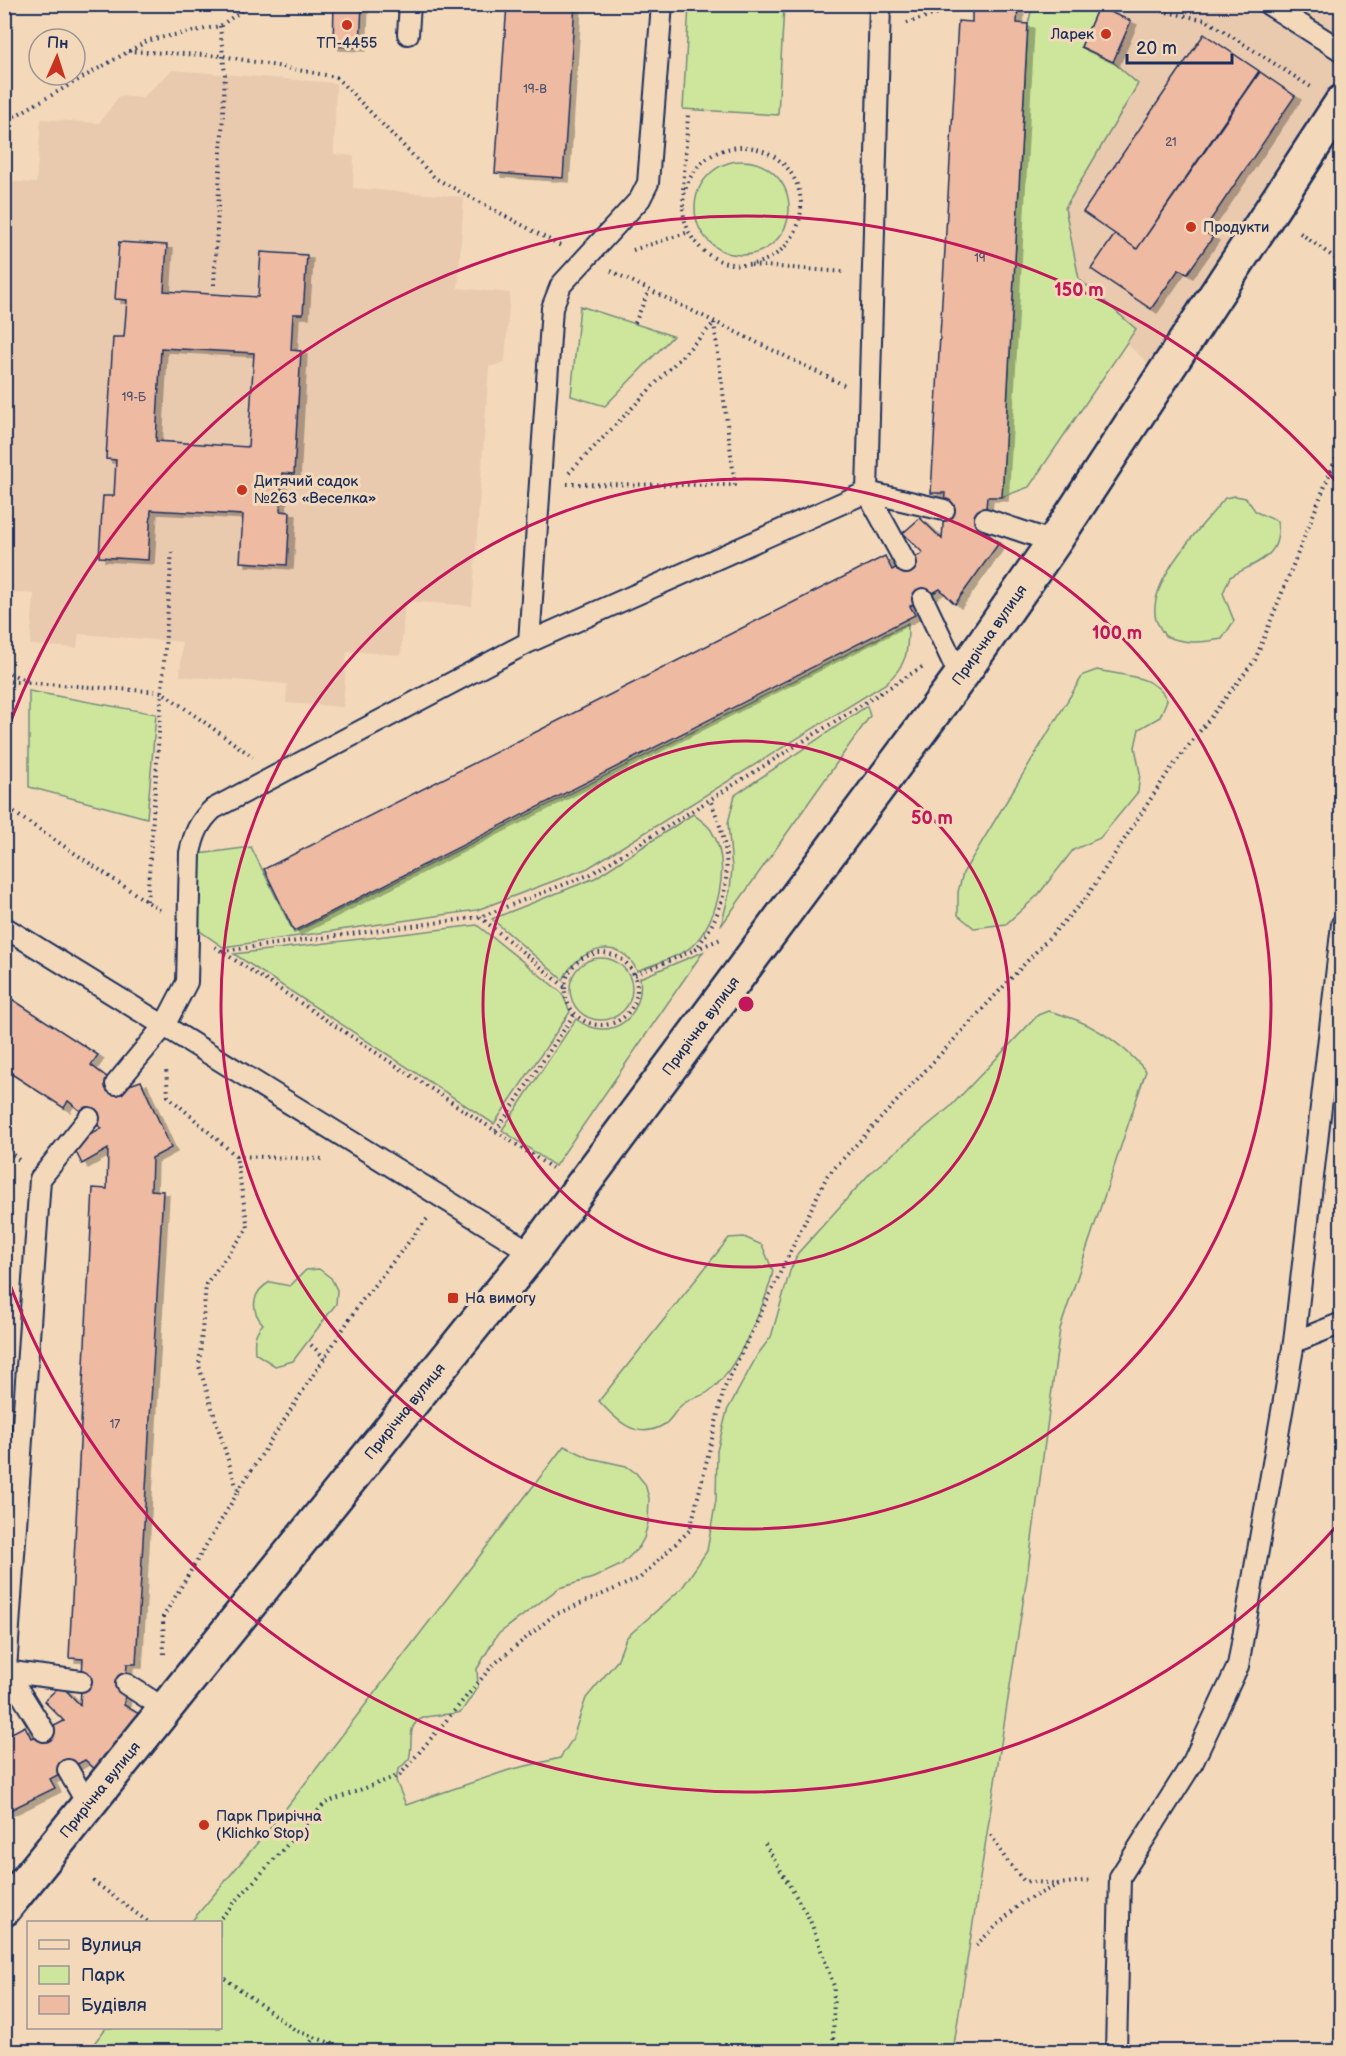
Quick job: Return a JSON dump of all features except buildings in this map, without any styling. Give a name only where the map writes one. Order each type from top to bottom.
[{"type":"street","name":"Прирічна вулиця","points":[[4,1909],[532,1253],[960,677],[1054,542],[1330,97]]},
{"type":"lane","points":[[408,34],[410,4]]},
{"type":"lane","points":[[529,642],[552,308],[561,285],[640,199],[648,183],[662,4]]},
{"type":"lane","points":[[880,4],[867,492],[906,562]]},
{"type":"lane","points":[[1268,4],[1341,51]]},
{"type":"lane","points":[[116,1084],[164,1026],[187,982],[190,853],[194,835],[201,820],[213,809],[529,642],[867,492],[944,510]]},
{"type":"lane","points":[[985,519],[1054,542]]},
{"type":"lane","points":[[923,598],[960,677]]},
{"type":"lane","points":[[1116,2052],[1120,1877],[1193,1762],[1238,1666],[1294,1342],[1341,924]]},
{"type":"lane","points":[[4,927],[532,1253]]},
{"type":"lane","points":[[44,1731],[5,1671],[40,1179],[88,1118]]},
{"type":"lane","points":[[1294,1342],[1341,1323]]},
{"type":"lane","points":[[5,1671],[81,1681]]},
{"type":"lane","points":[[126,1684],[165,1709]]},
{"type":"lane","points":[[68,1770],[88,1804]]},
{"type":"path","points":[[4,122],[149,40],[220,26],[251,4]]},
{"type":"path","points":[[879,32],[967,4]]},
{"type":"path","points":[[1126,4],[1206,20],[1330,97]]},
{"type":"path","points":[[1337,4],[1341,7]]},
{"type":"path","points":[[214,285],[225,75],[220,26]]},
{"type":"path","points":[[128,51],[223,56],[336,77]]},
{"type":"path","points":[[688,115],[682,204],[689,232],[694,241],[709,255],[727,263],[872,274]]},
{"type":"path","points":[[682,204],[686,185],[696,168],[711,155],[729,148],[748,147],[767,152],[782,163],[794,178],[800,197],[800,215],[794,233],[782,248],[766,260],[747,265]]},
{"type":"path","points":[[626,253],[689,232]]},
{"type":"path","points":[[1300,233],[1341,263]]},
{"type":"path","points":[[634,323],[649,290]]},
{"type":"path","points":[[714,322],[735,485],[558,484],[706,330],[714,322]]},
{"type":"path","points":[[219,1921],[325,1803],[400,1775],[493,1665],[554,1615],[640,1578],[690,1530],[724,1389],[827,1176],[1086,898],[1169,771],[1255,660],[1341,443]]},
{"type":"path","points":[[147,902],[172,550]]},
{"type":"path","points":[[222,951],[480,917],[591,874],[931,662]]},
{"type":"path","points":[[4,671],[33,683]]},
{"type":"path","points":[[4,681],[162,692],[278,775]]},
{"type":"path","points":[[694,950],[711,927],[722,906],[727,867],[721,824],[710,800]]},
{"type":"path","points":[[4,806],[560,1173]]},
{"type":"path","points":[[480,917],[565,987]]},
{"type":"path","points":[[635,975],[727,936]]},
{"type":"path","points":[[594,954],[606,954],[628,964],[635,975],[636,999],[631,1010],[622,1019],[612,1024],[600,1025],[589,1023],[575,1013],[566,999],[565,987],[574,966],[594,954]]},
{"type":"path","points":[[496,1131],[575,1013]]},
{"type":"path","points":[[164,1026],[168,1096],[236,1156],[328,1160]]},
{"type":"path","points":[[236,1156],[248,1228],[206,1284],[199,1366],[238,1492]]},
{"type":"path","points":[[164,1664],[163,1617],[238,1492],[360,1303],[444,1199]]},
{"type":"path","points":[[311,1345],[325,1358]]},
{"type":"path","points":[[991,1835],[1005,1858],[1024,1881],[1059,1884],[1120,1877]]},
{"type":"path","points":[[765,1844],[810,1920],[834,1986],[833,2052]]},
{"type":"path","points":[[93,1881],[145,1921]]},
{"type":"path","points":[[975,1945],[1021,1903],[1059,1884]]},
{"type":"path","points":[[222,1977],[295,2030],[355,2052]]},
{"type":"path","points":[[305,2052],[314,2037]]},
{"type":"shaded area","points":[[1075,5],[1341,5],[1341,79],[1150,365],[1053,276]]},
{"type":"shaded area","name":"Дитячий садок №263 «Веселка»","points":[[172,70],[336,83],[334,154],[354,156],[353,188],[464,197],[458,288],[510,293],[505,362],[489,367],[472,606],[405,601],[401,655],[347,651],[343,707],[286,703],[287,684],[180,676],[182,642],[79,634],[77,648],[30,645],[34,594],[5,592],[4,181],[36,183],[41,119],[99,123],[119,96],[142,98]]},
{"type":"green space","points":[[689,5],[784,5],[778,115],[683,109]]},
{"type":"green space","points":[[1098,7],[1081,47],[1113,62],[1138,84],[1065,208],[1079,279],[1136,329],[1029,487],[1002,497],[1028,24],[1031,12]]},
{"type":"green space","points":[[733,161],[751,161],[776,174],[786,190],[789,208],[786,226],[776,242],[751,255],[733,255],[708,242],[695,217],[695,199],[708,174]]},
{"type":"green space","points":[[580,306],[673,336],[605,406],[571,396]]},
{"type":"green space","points":[[1235,496],[1246,498],[1256,512],[1277,521],[1278,533],[1272,551],[1258,562],[1230,577],[1223,593],[1234,621],[1222,639],[1193,642],[1165,636],[1156,620],[1155,605],[1167,572],[1190,539],[1225,498]]},
{"type":"green space","points":[[908,623],[905,657],[893,677],[885,684],[588,868],[477,910],[223,947],[197,929],[199,854],[251,847],[294,933]]},
{"type":"green space","points":[[1097,670],[1146,681],[1162,691],[1167,700],[1160,717],[1139,729],[1135,747],[1140,773],[1138,792],[1100,838],[1073,850],[1038,895],[1006,924],[974,928],[958,915],[958,892],[963,873],[1083,675]]},
{"type":"green space","points":[[29,691],[156,714],[147,818],[29,787]]},
{"type":"green space","points":[[867,706],[870,716],[721,926],[730,890],[732,868],[728,823],[735,795]]},
{"type":"green space","points":[[693,814],[711,830],[721,858],[721,874],[720,891],[709,922],[687,950],[637,971],[630,959],[621,952],[610,949],[599,950],[588,953],[578,960],[563,980],[492,919],[595,878]]},
{"type":"green space","points":[[477,925],[562,993],[570,1012],[494,1124],[234,954]]},
{"type":"green space","points":[[703,952],[555,1166],[502,1130],[576,1019],[601,1029],[613,1028],[623,1023],[637,1005],[640,978]]},
{"type":"green space","points":[[601,958],[613,960],[623,967],[630,977],[632,989],[630,1001],[623,1011],[613,1018],[601,1020],[589,1018],[579,1011],[572,1001],[570,989],[572,977],[579,967],[589,960]]},
{"type":"green space","points":[[1048,1011],[1090,1026],[1114,1041],[1146,1071],[1060,1329],[1027,1577],[953,2051],[88,2051],[105,2029],[222,2029],[222,1921],[192,1921],[280,1816],[564,1446],[590,1458],[626,1466],[636,1473],[645,1484],[649,1498],[648,1523],[644,1538],[639,1547],[621,1565],[593,1578],[559,1588],[497,1635],[477,1669],[478,1687],[461,1712],[426,1717],[415,1724],[412,1730],[409,1759],[398,1770],[396,1781],[406,1805],[509,1770],[560,1758],[572,1740],[586,1698],[617,1661],[626,1638],[682,1588],[707,1551],[716,1500],[717,1451],[727,1411],[758,1354],[771,1337],[790,1271],[798,1253],[872,1171],[950,1107],[1038,1015]]},
{"type":"green space","points":[[744,1237],[762,1245],[773,1271],[757,1318],[729,1370],[708,1392],[683,1404],[665,1424],[655,1429],[636,1430],[620,1421],[599,1401],[729,1238]]},
{"type":"green space","points":[[319,1269],[331,1278],[337,1290],[336,1304],[293,1361],[275,1366],[255,1353],[255,1337],[263,1324],[256,1312],[257,1295],[270,1282],[290,1286],[306,1270]]},
{"type":"place","name":"ТП-4455","points":[[347,25]]},
{"type":"place","name":"Ларек","points":[[1106,34]]},
{"type":"place","name":"Продукти","points":[[1191,227]]},
{"type":"place","name":"Дитячий садок №263 «Веселка»","points":[[242,490]]},
{"type":"place","name":"На вимогу","points":[[453,1298]]},
{"type":"place","name":"Парк Прирічна (Klichko Stop)","points":[[204,1825]]}]
